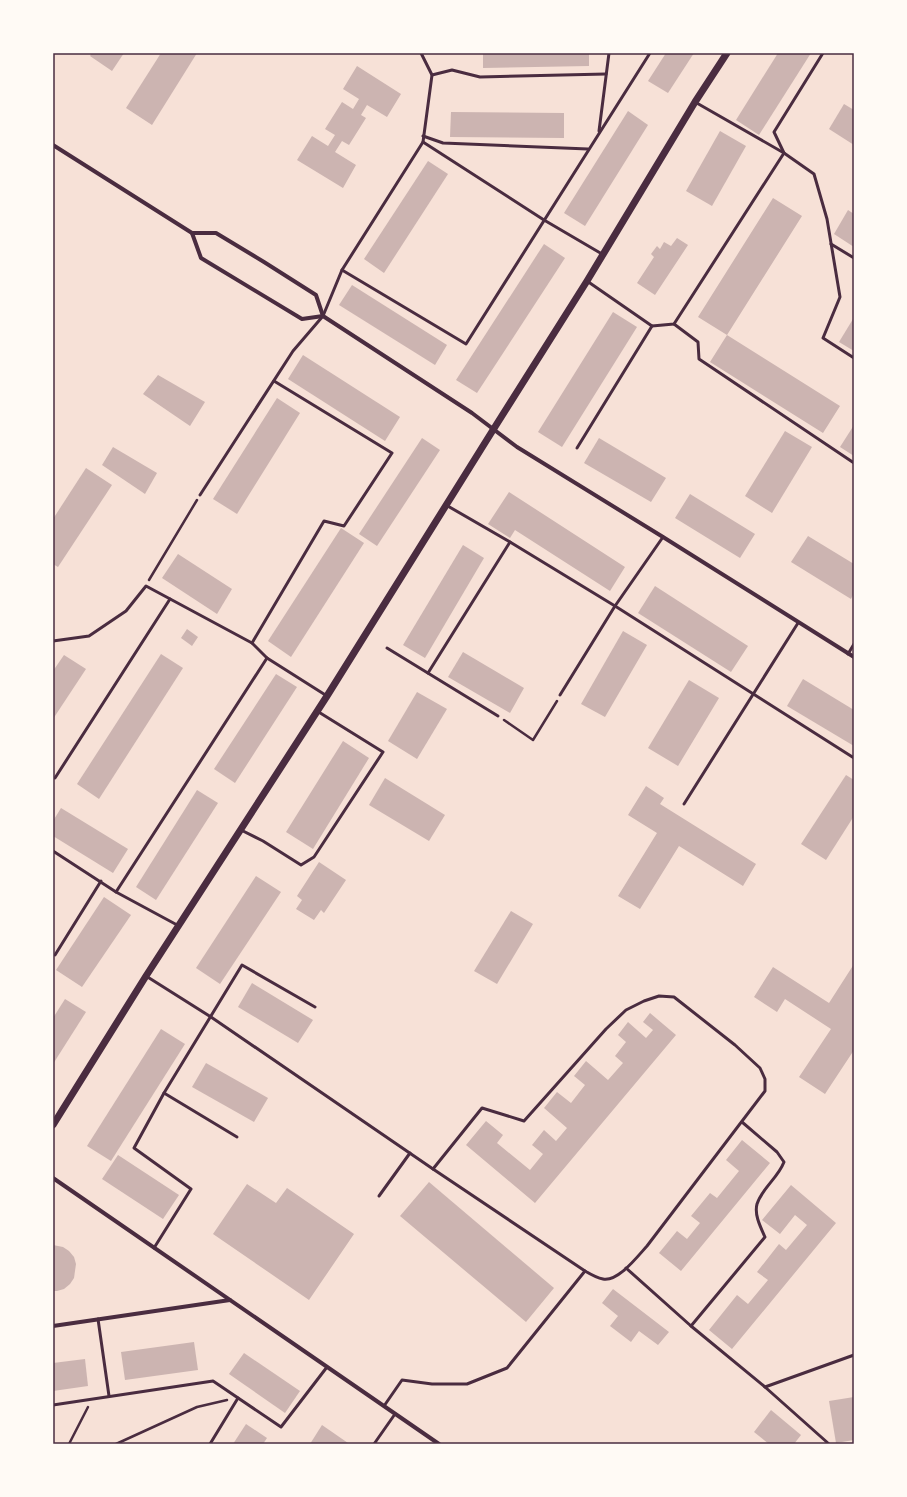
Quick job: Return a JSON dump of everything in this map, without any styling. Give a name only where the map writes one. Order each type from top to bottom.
[{"type":"street","points":[[53,1125],[146,976],[327,696],[588,281],[695,102],[727,53]]},
{"type":"street","points":[[53,145],[192,234],[216,233],[316,295],[323,316],[472,414],[517,448],[663,536],[798,623],[854,657]]},
{"type":"street","points":[[192,234],[201,258],[302,319],[323,316]]},
{"type":"street","points":[[53,1178],[440,1444]]},
{"type":"street","points":[[53,1326],[230,1300]]},
{"type":"lane","points":[[200,495],[293,351],[323,316],[342,270],[423,142],[432,75],[422,53]]},
{"type":"lane","points":[[599,133],[609,53]]},
{"type":"lane","points":[[342,270],[466,344],[650,53]]},
{"type":"lane","points":[[784,154],[774,132],[823,53]]},
{"type":"lane","points":[[432,75],[452,70],[480,77],[606,74]]},
{"type":"lane","points":[[695,102],[784,154],[814,174],[827,219],[840,297],[823,338],[854,358]]},
{"type":"lane","points":[[423,136],[443,144],[588,150]]},
{"type":"lane","points":[[423,142],[544,220],[603,255]]},
{"type":"lane","points":[[674,324],[784,154]]},
{"type":"lane","points":[[831,244],[854,258]]},
{"type":"lane","points":[[588,281],[652,326],[674,324],[698,342],[699,359],[854,463]]},
{"type":"lane","points":[[577,448],[652,326]]},
{"type":"lane","points":[[252,643],[324,521],[344,526],[392,454],[274,381]]},
{"type":"lane","points":[[446,505],[616,606],[854,758]]},
{"type":"lane","points":[[560,695],[616,606],[663,536]]},
{"type":"lane","points":[[428,673],[510,542]]},
{"type":"lane","points":[[53,641],[89,636],[126,611],[146,586],[252,643],[267,658],[327,696]]},
{"type":"lane","points":[[55,778],[170,599]]},
{"type":"lane","points":[[684,804],[798,623]]},
{"type":"lane","points":[[848,654],[854,644]]},
{"type":"lane","points":[[387,648],[498,716]]},
{"type":"lane","points":[[116,892],[267,658]]},
{"type":"lane","points":[[240,830],[263,841],[301,865],[314,857],[383,752],[317,711]]},
{"type":"lane","points":[[53,851],[116,892],[179,926]]},
{"type":"lane","points":[[55,955],[101,881]]},
{"type":"lane","points":[[154,1248],[191,1188],[134,1148],[164,1093],[242,965],[315,1007]]},
{"type":"lane","points":[[146,976],[211,1017],[410,1153],[585,1271],[603,1279],[613,1279],[647,1246],[764,1091],[764,1079],[760,1068],[735,1045],[674,997],[659,996],[644,1001],[626,1010],[606,1029],[524,1121],[482,1108],[434,1169]]},
{"type":"lane","points":[[164,1093],[237,1137]]},
{"type":"lane","points":[[691,1326],[765,1237],[758,1222],[756,1205],[780,1172],[784,1162],[777,1152],[742,1122]]},
{"type":"lane","points":[[379,1196],[410,1153]]},
{"type":"lane","points":[[626,1268],[691,1326],[765,1387],[829,1444]]},
{"type":"lane","points":[[384,1406],[402,1380],[432,1384],[467,1384],[507,1368],[585,1271]]},
{"type":"lane","points":[[98,1319],[110,1396]]},
{"type":"lane","points":[[765,1387],[854,1355]]},
{"type":"lane","points":[[53,1404],[213,1381],[281,1427],[327,1367]]},
{"type":"lane","points":[[210,1444],[238,1398]]},
{"type":"lane","points":[[374,1444],[395,1414]]},
{"type":"path","points":[[146,586],[200,495]]},
{"type":"path","points":[[498,716],[533,740],[560,695]]},
{"type":"path","points":[[116,1444],[197,1406],[238,1398]]},
{"type":"path","points":[[69,1444],[92,1399]]},
{"type":"building","points":[[92,53],[124,53],[112,71],[90,56]]},
{"type":"building","points":[[161,53],[197,53],[152,125],[126,108]]},
{"type":"building","points":[[483,53],[589,53],[589,66],[483,68]]},
{"type":"building","points":[[666,53],[694,53],[668,93],[648,81]]},
{"type":"building","points":[[778,53],[811,53],[759,135],[736,120]]},
{"type":"building","points":[[357,66],[401,94],[387,117],[367,105],[361,115],[366,118],[349,145],[342,141],[335,152],[356,165],[343,188],[297,160],[312,136],[328,146],[335,135],[325,129],[342,102],[353,109],[359,99],[343,89]]},
{"type":"building","points":[[844,104],[854,110],[854,145],[829,129]]},
{"type":"building","points":[[628,111],[648,125],[585,226],[564,213]]},
{"type":"building","points":[[451,112],[564,113],[564,138],[450,137]]},
{"type":"building","points":[[720,131],[746,146],[712,206],[686,191]]},
{"type":"building","points":[[428,161],[448,174],[384,273],[364,259]]},
{"type":"building","points":[[773,198],[802,216],[727,335],[698,317]]},
{"type":"building","points":[[848,210],[854,214],[854,247],[834,234]]},
{"type":"building","points":[[677,238],[688,245],[655,295],[637,283],[654,257],[651,254],[657,246],[660,249],[664,242],[671,246]]},
{"type":"building","points":[[544,244],[565,258],[477,393],[456,380]]},
{"type":"building","points":[[352,285],[447,345],[435,365],[339,305]]},
{"type":"building","points":[[613,312],[637,327],[562,447],[538,432]]},
{"type":"building","points":[[853,319],[854,320],[854,351],[839,342]]},
{"type":"building","points":[[727,335],[840,406],[823,433],[710,362]]},
{"type":"building","points":[[303,355],[400,417],[385,441],[288,379]]},
{"type":"building","points":[[158,375],[205,402],[190,426],[143,394]]},
{"type":"building","points":[[277,398],[300,413],[237,514],[213,499]]},
{"type":"building","points":[[854,425],[854,456],[840,447]]},
{"type":"building","points":[[785,431],[812,447],[772,513],[745,496]]},
{"type":"building","points":[[422,438],[440,450],[377,546],[359,534]]},
{"type":"building","points":[[599,438],[666,478],[651,502],[584,463]]},
{"type":"building","points":[[113,447],[157,473],[145,494],[102,465]]},
{"type":"building","points":[[86,468],[112,485],[58,567],[53,564],[53,519]]},
{"type":"building","points":[[509,492],[625,567],[610,591],[515,530],[510,538],[488,524]]},
{"type":"building","points":[[690,494],[755,534],[740,558],[675,518]]},
{"type":"building","points":[[341,528],[364,543],[291,657],[268,641]]},
{"type":"building","points":[[808,536],[854,564],[854,593],[851,599],[791,562]]},
{"type":"building","points":[[463,545],[484,558],[425,658],[403,645]]},
{"type":"building","points":[[178,554],[232,589],[217,614],[162,578]]},
{"type":"building","points":[[655,586],[748,646],[731,672],[638,613]]},
{"type":"building","points":[[187,629],[198,637],[192,646],[181,638]]},
{"type":"building","points":[[623,631],[647,645],[605,717],[581,704]]},
{"type":"building","points":[[463,652],[524,688],[510,713],[448,677]]},
{"type":"building","points":[[161,654],[183,668],[99,799],[77,784]]},
{"type":"building","points":[[64,655],[86,669],[53,719],[53,671]]},
{"type":"building","points":[[276,674],[297,687],[235,783],[214,769]]},
{"type":"building","points":[[803,679],[854,710],[854,746],[787,706]]},
{"type":"building","points":[[689,680],[719,698],[678,766],[648,748]]},
{"type":"building","points":[[417,692],[447,709],[417,759],[388,741]]},
{"type":"building","points":[[343,741],[369,758],[313,849],[286,832]]},
{"type":"building","points":[[846,775],[854,780],[854,816],[826,860],[801,844]]},
{"type":"building","points":[[385,778],[445,815],[429,841],[369,805]]},
{"type":"building","points":[[646,786],[664,798],[660,804],[756,864],[743,886],[679,846],[640,909],[618,896],[657,833],[628,815]]},
{"type":"building","points":[[197,790],[218,803],[156,900],[136,887]]},
{"type":"building","points":[[61,808],[128,849],[113,873],[53,836],[53,821]]},
{"type":"building","points":[[319,862],[346,880],[324,913],[321,910],[314,920],[296,909],[302,900],[297,896]]},
{"type":"building","points":[[256,876],[281,892],[220,984],[196,968]]},
{"type":"building","points":[[104,897],[131,915],[82,987],[56,970]]},
{"type":"building","points":[[511,911],[533,924],[497,984],[474,971]]},
{"type":"building","points":[[854,964],[854,1050],[825,1094],[799,1077],[831,1029],[785,999],[777,1012],[754,997],[773,967],[829,1003]]},
{"type":"building","points":[[252,983],[313,1020],[298,1043],[238,1007]]},
{"type":"building","points":[[65,999],[86,1012],[53,1064],[53,1018]]},
{"type":"building","points":[[650,1013],[676,1035],[535,1203],[466,1145],[486,1121],[503,1135],[497,1143],[530,1170],[543,1154],[532,1145],[544,1130],[556,1141],[567,1128],[544,1108],[557,1092],[571,1103],[585,1085],[574,1076],[586,1061],[608,1080],[623,1063],[615,1056],[626,1042],[618,1035],[628,1022],[646,1038],[653,1030],[643,1022]]},
{"type":"building","points":[[161,1029],[185,1044],[111,1161],[87,1146]]},
{"type":"building","points":[[206,1063],[268,1098],[254,1122],[192,1087]]},
{"type":"building","points":[[742,1140],[770,1163],[681,1271],[659,1253],[677,1231],[687,1239],[700,1223],[691,1216],[710,1193],[717,1198],[739,1171],[726,1160]]},
{"type":"building","points":[[118,1155],[179,1195],[163,1219],[102,1179]]},
{"type":"building","points":[[429,1182],[554,1288],[526,1322],[400,1216]]},
{"type":"building","points":[[247,1184],[276,1203],[287,1188],[354,1234],[309,1300],[213,1234]]},
{"type":"building","points":[[791,1185],[836,1223],[732,1349],[709,1330],[737,1295],[748,1304],[768,1280],[757,1272],[779,1244],[786,1250],[807,1225],[795,1215],[780,1234],[762,1220]]},
{"type":"building","points":[[53,1245],[63,1247],[69,1251],[74,1257],[76,1264],[74,1278],[70,1284],[64,1289],[57,1291],[53,1291]]},
{"type":"building","points":[[613,1289],[669,1332],[658,1345],[639,1331],[631,1342],[610,1326],[618,1316],[602,1303]]},
{"type":"building","points":[[194,1342],[198,1370],[125,1380],[121,1352]]},
{"type":"building","points":[[244,1353],[300,1391],[285,1413],[229,1374]]},
{"type":"building","points":[[85,1359],[88,1386],[53,1391],[53,1363]]},
{"type":"building","points":[[854,1397],[854,1440],[836,1443],[829,1401]]},
{"type":"building","points":[[771,1410],[801,1435],[794,1444],[769,1444],[754,1432]]},
{"type":"building","points":[[246,1424],[267,1438],[263,1444],[233,1444]]},
{"type":"building","points":[[322,1425],[348,1443],[310,1444]]}]
